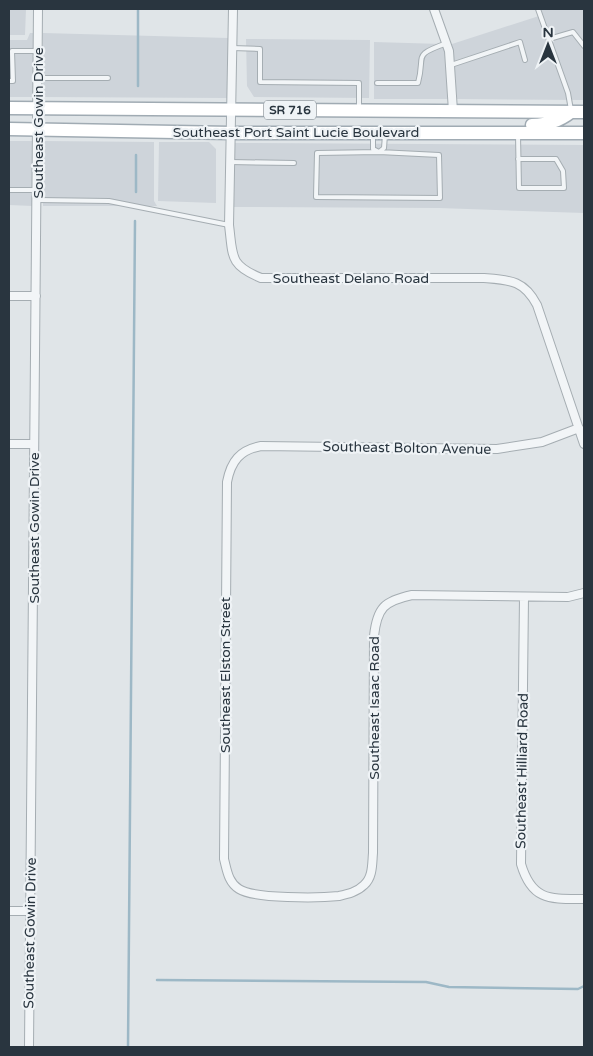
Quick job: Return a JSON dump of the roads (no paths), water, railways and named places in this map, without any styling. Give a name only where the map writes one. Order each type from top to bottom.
[{"type":"main road","name":"Southeast Port Saint Lucie Boulevard","points":[[9,108],[584,112]]},
{"type":"main road","points":[[484,133],[496,125],[548,124],[561,120],[571,112]]},
{"type":"main road","name":"Southeast Port Saint Lucie Boulevard","points":[[9,129],[231,133],[584,133]]},
{"type":"street","name":"Southeast Gowin Drive","points":[[29,1047],[38,200],[38,9]]},
{"type":"street","name":"Southeast Delano Road","points":[[233,9],[229,225],[234,256],[243,271],[262,278],[484,278],[517,282],[531,293],[537,305],[584,444]]},
{"type":"street","points":[[434,9],[447,44],[453,111]]},
{"type":"street","points":[[9,296],[36,296]]},
{"type":"street","name":"Southeast Bolton Avenue","points":[[236,458],[247,448],[261,446],[506,448],[542,442],[579,428]]},
{"type":"street","points":[[9,444],[34,444]]},
{"type":"street","name":"Southeast Elston Street","points":[[236,458],[230,467],[227,482],[224,859],[229,879],[239,889]]},
{"type":"street","name":"Southeast Isaac Road","points":[[239,889],[260,896],[338,896],[355,892],[366,884],[372,872],[373,853],[374,636],[375,620],[382,608],[394,599],[412,595],[568,597],[584,593]]},
{"type":"street","name":"Southeast Hilliard Road","points":[[524,597],[521,864],[526,882],[538,893],[559,899],[584,899]]},
{"type":"street","points":[[9,911],[30,911]]},
{"type":"lane","points":[[544,9],[539,10],[568,92],[571,112]]},
{"type":"lane","points":[[549,39],[574,32],[584,46]]},
{"type":"lane","points":[[450,65],[520,42],[525,60]]},
{"type":"lane","points":[[377,83],[418,83],[421,56],[426,51],[447,44]]},
{"type":"lane","points":[[232,48],[260,49],[260,82],[360,83],[359,110]]},
{"type":"lane","points":[[9,81],[13,81],[12,50],[38,51]]},
{"type":"lane","points":[[38,78],[108,78]]},
{"type":"lane","points":[[379,133],[373,149],[378,152],[439,154],[440,198],[316,197],[317,154],[378,152],[384,148],[379,133]]},
{"type":"lane","points":[[518,133],[518,160],[519,188],[564,188],[563,171],[556,159],[518,160]]},
{"type":"lane","points":[[230,162],[294,163]]},
{"type":"lane","points":[[9,190],[38,190]]},
{"type":"lane","points":[[38,200],[109,201],[229,225]]},
{"type":"waterway","points":[[138,9],[138,86]]},
{"type":"waterway","points":[[136,155],[136,192]]},
{"type":"waterway","points":[[128,1047],[135,221]]},
{"type":"waterway","points":[[157,980],[426,982],[449,987],[578,989],[584,986]]}]
